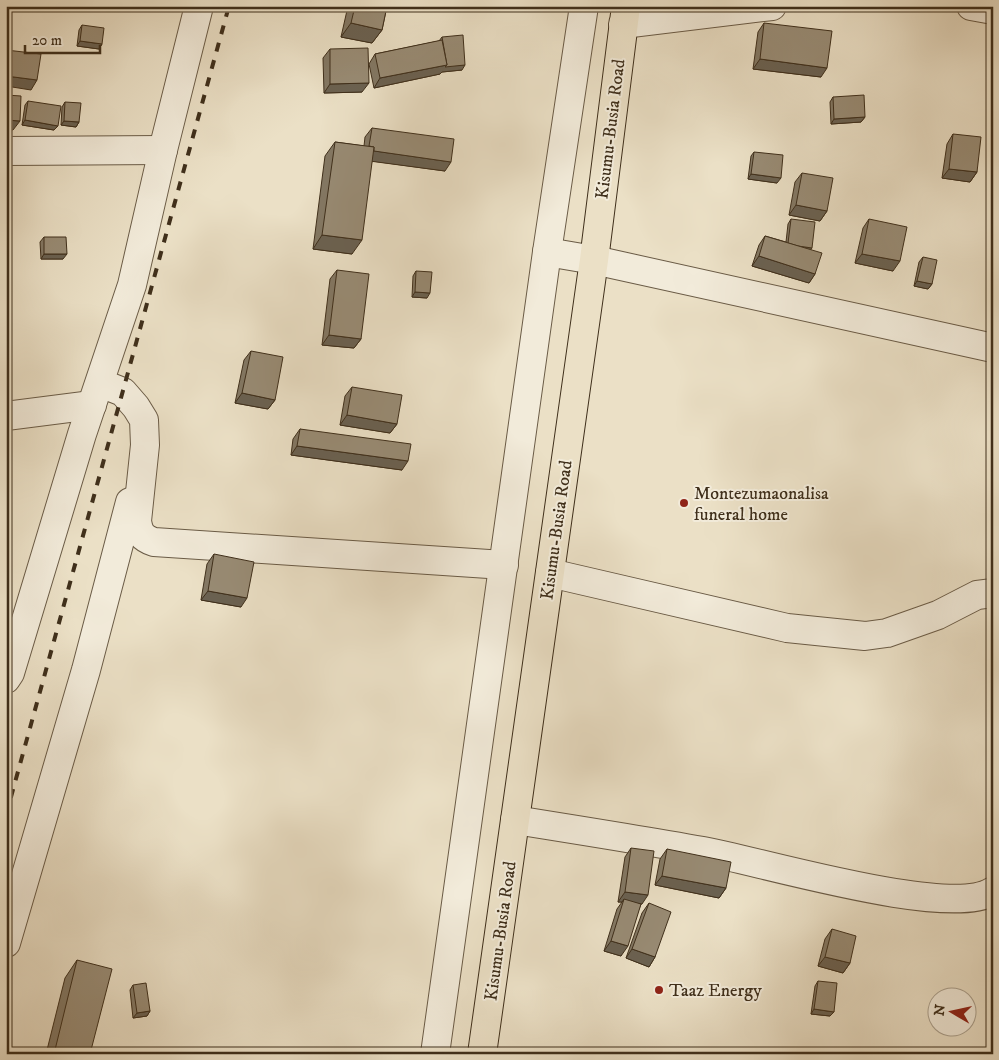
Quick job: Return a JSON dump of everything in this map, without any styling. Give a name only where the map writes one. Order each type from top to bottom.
[{"type":"highway","name":"Kisumu-Busia Road","points":[[482,1054],[594,260],[625,15]]},
{"type":"street","points":[[6,679],[10,673],[79,443],[132,285],[199,6]]},
{"type":"street","points":[[435,1054],[547,252],[584,6]]},
{"type":"street","points":[[625,15],[772,6]]},
{"type":"street","points":[[971,6],[993,10]]},
{"type":"street","points":[[6,152],[163,150]]},
{"type":"street","points":[[547,252],[594,260],[993,348]]},
{"type":"street","points":[[6,416],[96,394],[122,392],[136,407],[144,420],[145,445],[137,521],[139,532],[144,538],[154,542],[504,564]]},
{"type":"street","points":[[6,943],[86,670],[145,445]]},
{"type":"street","points":[[550,573],[787,628],[865,636],[887,633],[938,615],[977,595],[993,593]]},
{"type":"street","points":[[515,820],[704,851],[896,894],[966,899],[986,895],[993,891]]},
{"type":"building","points":[[355,6],[387,6],[382,30],[351,23]]},
{"type":"building","points":[[764,23],[832,31],[827,68],[760,59]]},
{"type":"building","points":[[82,25],[104,28],[102,44],[80,41]]},
{"type":"building","points":[[463,35],[465,65],[445,67],[447,65],[442,37]]},
{"type":"building","points":[[442,40],[447,65],[380,78],[375,54]]},
{"type":"building","points":[[368,48],[369,83],[330,84],[330,49]]},
{"type":"building","points":[[6,50],[41,54],[37,80],[6,76]]},
{"type":"building","points":[[6,95],[21,96],[20,121],[6,120]]},
{"type":"building","points":[[864,95],[865,117],[834,119],[833,97]]},
{"type":"building","points":[[28,101],[61,106],[58,126],[25,120]]},
{"type":"building","points":[[65,102],[81,103],[79,122],[64,121]]},
{"type":"building","points":[[372,128],[454,139],[451,162],[374,151],[374,147],[369,146]]},
{"type":"building","points":[[953,134],[981,137],[977,172],[949,169]]},
{"type":"building","points":[[335,142],[374,147],[362,240],[322,235]]},
{"type":"building","points":[[754,152],[783,155],[781,178],[751,174]]},
{"type":"building","points":[[802,173],[833,178],[827,211],[796,205]]},
{"type":"building","points":[[791,219],[815,222],[812,248],[788,243]]},
{"type":"building","points":[[869,219],[907,227],[900,261],[862,254]]},
{"type":"building","points":[[765,236],[822,253],[815,274],[759,256]]},
{"type":"building","points":[[44,237],[66,237],[67,254],[44,254]]},
{"type":"building","points":[[923,257],[937,260],[932,284],[917,281]]},
{"type":"building","points":[[337,270],[369,274],[361,339],[329,335]]},
{"type":"building","points":[[416,271],[432,272],[430,293],[415,292]]},
{"type":"building","points":[[251,351],[283,357],[275,400],[242,393]]},
{"type":"building","points":[[352,387],[402,395],[397,424],[347,415]]},
{"type":"building","points":[[300,429],[411,444],[408,461],[297,446]]},
{"type":"building","points":[[214,554],[254,562],[247,598],[208,591]]},
{"type":"building","points":[[631,848],[654,851],[648,895],[625,892]]},
{"type":"building","points":[[667,849],[731,862],[726,888],[662,876]]},
{"type":"building","points":[[624,899],[641,904],[628,946],[611,941]]},
{"type":"building","points":[[649,903],[671,912],[655,957],[632,949]]},
{"type":"building","points":[[832,929],[856,936],[850,963],[825,957]]},
{"type":"building","points":[[77,960],[112,969],[90,1054],[54,1054]]},
{"type":"building","points":[[818,981],[837,983],[834,1012],[814,1009]]},
{"type":"building","points":[[146,983],[150,1011],[137,1013],[133,985]]},
{"type":"railway","points":[[6,815],[229,6]]},
{"type":"place","name":"Montezumaonalisa funeral home","points":[[684,503]]},
{"type":"place","name":"Taaz Energy","points":[[659,990]]}]
